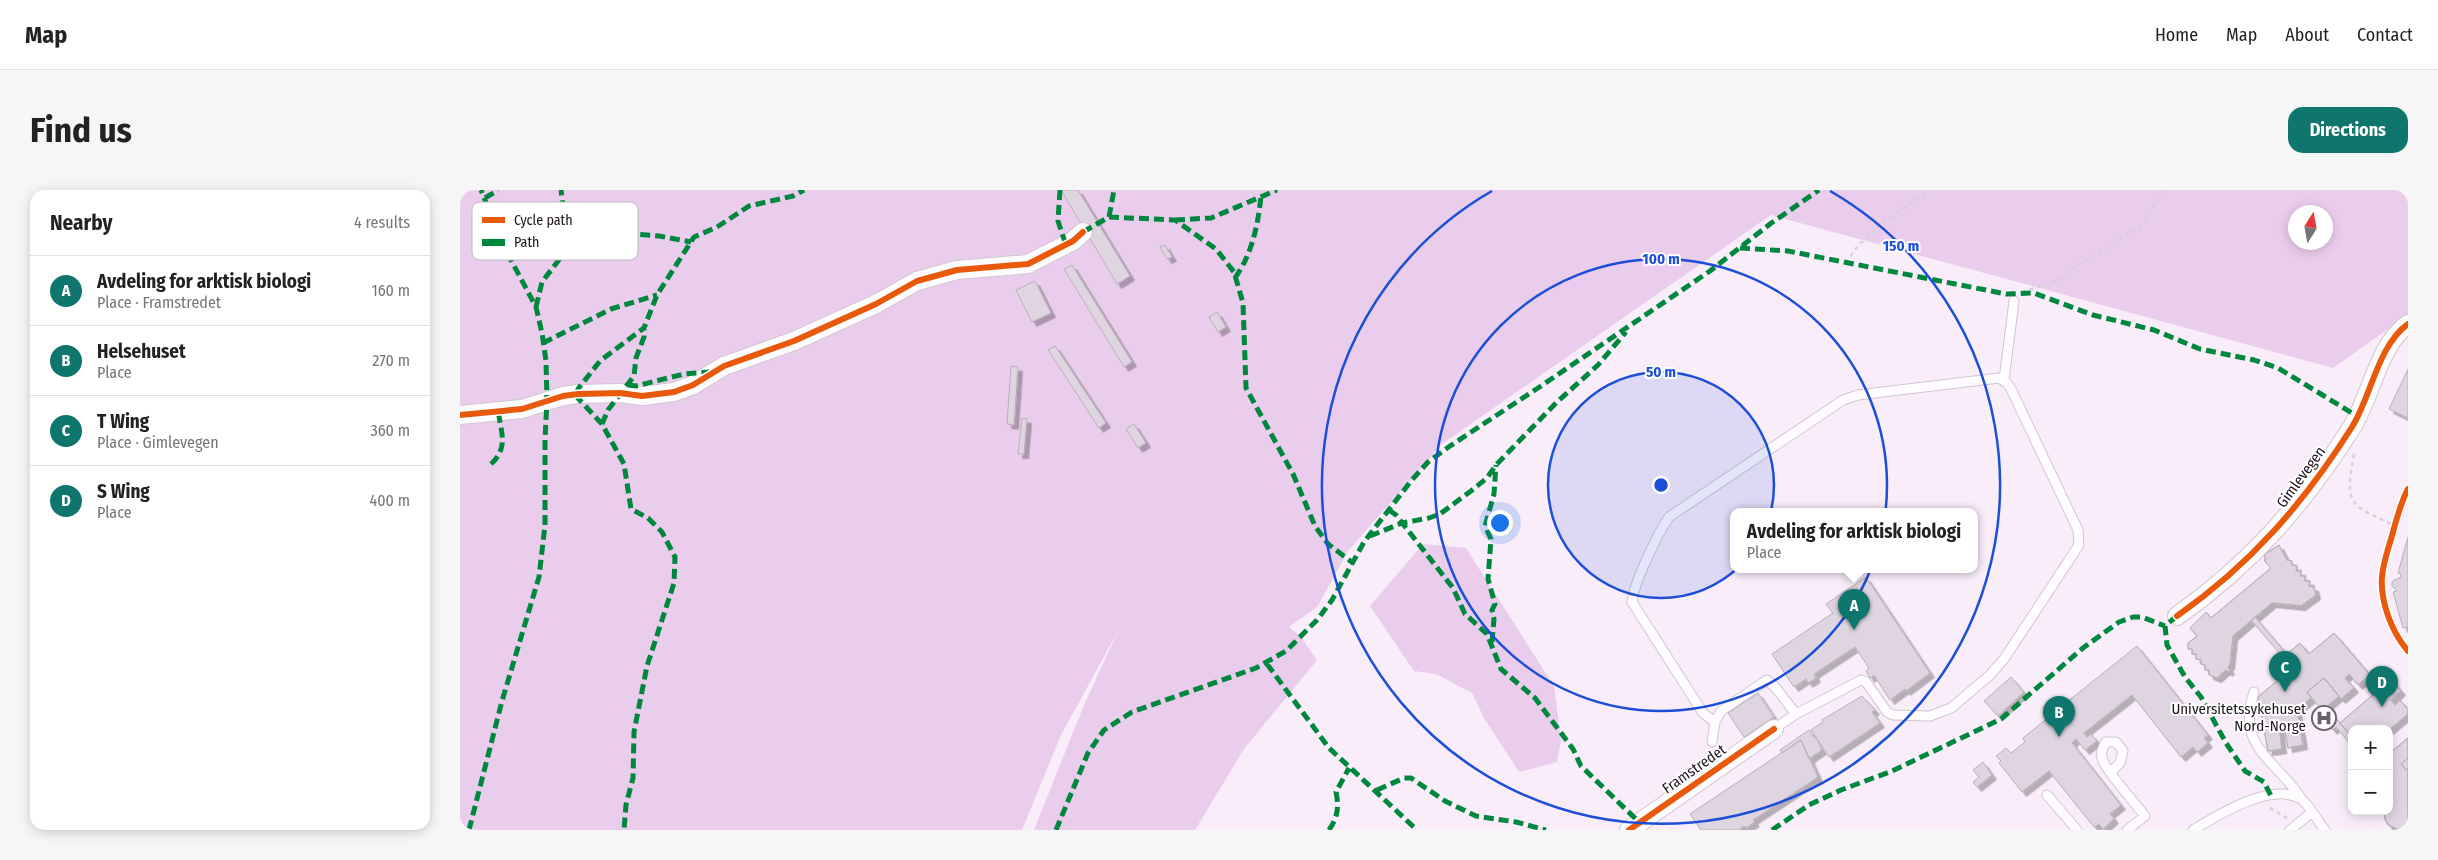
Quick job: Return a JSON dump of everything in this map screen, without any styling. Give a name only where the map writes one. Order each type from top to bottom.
[{"type":"street","points":[[460,416],[522,409],[563,396],[578,394],[620,392],[642,396],[674,392],[693,385],[724,366],[794,341],[876,304],[917,281],[958,270],[1028,264],[1074,242],[1083,232]]},
{"type":"street","name":"Gimlevegen","points":[[2177,616],[2226,579],[2262,546],[2297,506],[2353,425],[2390,344],[2408,324]]},
{"type":"street","name":"Framstredet","points":[[1629,830],[1774,729]]},
{"type":"lane","points":[[2004,380],[2014,301]]},
{"type":"lane","points":[[1715,722],[1703,713],[1632,602],[1635,590],[1657,539],[1669,517],[1843,400],[1858,394],[1999,378],[2004,380],[2012,389],[2078,530],[2079,545],[2067,565],[1999,665],[1951,708],[1930,716],[1893,715],[1887,712],[1866,682],[1861,680],[1796,714],[1774,729]]},
{"type":"lane","points":[[1712,742],[1715,722],[1721,711],[1767,680],[1775,687],[1796,714]]},
{"type":"lane","points":[[2254,692],[2251,700],[2250,723],[2256,745],[2267,760],[2291,782],[2311,813],[2325,830]]},
{"type":"lane","points":[[2111,772],[2145,816],[2127,830]]},
{"type":"lane","points":[[2047,794],[2077,830]]},
{"type":"lane","points":[[2193,830],[2236,804],[2286,794],[2302,800]]},
{"type":"lane","points":[[2291,828],[2311,813]]},
{"type":"path","points":[[1846,263],[1859,244],[1872,235],[1881,222],[1889,219],[1930,190]]},
{"type":"path","points":[[2022,292],[2065,278],[2068,271],[2144,224],[2162,190]]},
{"type":"path","points":[[2355,451],[2348,489],[2354,503],[2376,517],[2396,523],[2392,534]]},
{"type":"path","points":[[2262,806],[2284,815],[2291,828]]},
{"type":"shaded area","points":[[460,190],[2408,190],[2408,315],[2333,368],[1771,215],[1442,444],[1348,551],[1318,606],[1289,627],[1300,636],[1317,660],[1244,749],[1195,830],[1034,830],[1084,705],[1118,631],[1061,735],[1022,830],[460,830]]},
{"type":"shaded area","points":[[1423,544],[1466,548],[1554,686],[1561,740],[1557,762],[1519,772],[1484,718],[1472,693],[1436,674],[1414,671],[1370,606]]},
{"type":"building","points":[[1061,190],[1078,190],[1130,276],[1117,284]]},
{"type":"building","points":[[1165,245],[1172,257],[1167,259],[1160,247]]},
{"type":"building","points":[[1072,265],[1132,362],[1124,367],[1064,269]]},
{"type":"building","points":[[1035,281],[1051,313],[1032,322],[1016,290]]},
{"type":"building","points":[[1217,312],[1226,327],[1218,332],[1209,317]]},
{"type":"building","points":[[1055,346],[1106,423],[1099,428],[1048,350]]},
{"type":"building","points":[[1011,366],[1018,367],[1014,425],[1007,424]]},
{"type":"building","points":[[2408,369],[2408,418],[2389,409]]},
{"type":"building","points":[[1022,418],[1027,419],[1024,454],[1018,454]]},
{"type":"building","points":[[1134,424],[1146,443],[1138,448],[1126,429]]},
{"type":"building","points":[[2408,537],[2408,627],[2403,628],[2393,592],[2397,591],[2392,586],[2392,583],[2400,578],[2401,574],[2398,573]]},
{"type":"building","name":"Universitetssykehuset Nord-Norge","points":[[2279,545],[2287,560],[2292,561],[2292,565],[2297,566],[2296,571],[2301,571],[2301,576],[2305,576],[2305,581],[2310,581],[2309,586],[2314,587],[2316,595],[2301,606],[2272,603],[2233,636],[2230,665],[2228,667],[2230,670],[2228,672],[2226,670],[2217,678],[2209,675],[2209,670],[2205,670],[2205,665],[2201,664],[2201,660],[2196,659],[2196,654],[2192,654],[2192,649],[2188,649],[2188,643],[2197,636],[2190,628],[2206,612],[2211,618],[2271,568],[2265,562],[2265,554]]},
{"type":"building","name":"Universitetssykehuset Nord-Norge","points":[[2279,545],[2287,560],[2292,561],[2292,565],[2297,566],[2296,571],[2301,571],[2301,576],[2305,576],[2305,581],[2310,581],[2309,586],[2314,587],[2316,595],[2301,606],[2272,603],[2233,636],[2230,665],[2228,667],[2230,670],[2228,672],[2226,670],[2217,678],[2209,675],[2209,670],[2205,670],[2205,665],[2201,664],[2201,660],[2196,659],[2196,654],[2192,654],[2192,649],[2188,649],[2188,643],[2197,636],[2190,628],[2206,612],[2211,618],[2271,568],[2265,562],[2265,554]]},
{"type":"building","points":[[1866,577],[1930,673],[1890,700],[1874,675],[1870,678],[1866,671],[1869,668],[1855,647],[1814,674],[1816,678],[1808,683],[1806,679],[1794,687],[1772,654],[1833,613],[1826,604]]},
{"type":"building","points":[[2255,617],[2296,665],[2292,668],[2251,620]]},
{"type":"building","name":"Universitetssykehuset Nord-Norge","points":[[2334,633],[2370,675],[2358,685],[2349,674],[2345,678],[2354,688],[2341,699],[2324,678],[2307,692],[2311,698],[2297,710],[2303,745],[2288,748],[2285,732],[2280,733],[2282,749],[2268,751],[2258,697],[2296,665],[2287,654],[2300,643],[2309,654]]},
{"type":"building","name":"Universitetssykehuset Nord-Norge","points":[[2334,633],[2370,675],[2358,685],[2349,674],[2345,678],[2354,688],[2341,699],[2324,678],[2307,692],[2311,698],[2297,710],[2303,745],[2288,748],[2285,732],[2280,733],[2282,749],[2268,751],[2258,697],[2296,665],[2287,654],[2300,643],[2309,654]]},
{"type":"building","points":[[2137,646],[2208,735],[2204,738],[2208,743],[2197,752],[2193,747],[2181,757],[2132,695],[2084,733],[2087,737],[2091,734],[2097,741],[2085,750],[2076,739],[2072,743],[2121,805],[2110,814],[2114,819],[2103,829],[2099,824],[2094,827],[2049,771],[2022,792],[1999,763],[2001,761],[1996,756],[2006,748],[2011,753],[2025,742],[2023,738],[2049,717],[2048,715],[2051,711],[2057,710]]},
{"type":"building","points":[[2011,677],[2024,692],[1998,716],[1984,701]]},
{"type":"building","points":[[2324,678],[2339,696],[2326,707],[2348,732],[2348,741],[2336,727],[2333,730],[2326,722],[2329,719],[2307,692]]},
{"type":"building","name":"Universitetssykehuset Nord-Norge","points":[[2391,679],[2401,691],[2391,700],[2395,705],[2400,700],[2408,710],[2408,714],[2393,727],[2393,725],[2348,725],[2348,732],[2340,723]]},
{"type":"building","name":"Universitetssykehuset Nord-Norge","points":[[2391,679],[2401,691],[2391,700],[2395,705],[2400,700],[2408,710],[2408,714],[2393,727],[2393,725],[2348,725],[2348,732],[2340,723]]},
{"type":"building","points":[[1758,693],[1774,717],[1744,737],[1728,713]]},
{"type":"building","points":[[1862,696],[1875,710],[1872,712],[1880,723],[1829,757],[1811,730],[1823,722],[1822,720]]},
{"type":"building","points":[[1809,730],[1814,738],[1816,737],[1822,750],[1809,759],[1801,740],[1782,753],[1780,750]]},
{"type":"building","points":[[2408,738],[2408,758],[2401,764],[2406,770],[2408,768],[2408,830],[2399,830],[2388,825],[2385,819],[2384,815],[2393,815],[2393,751]]},
{"type":"building","points":[[2408,738],[2408,758],[2401,764],[2406,770],[2408,768],[2408,830],[2399,830],[2388,825],[2385,819],[2384,815],[2393,815],[2393,751]]},
{"type":"building","points":[[2408,738],[2408,830],[2399,830],[2388,825],[2385,819],[2384,815],[2393,815],[2393,751]]},
{"type":"building","points":[[1801,740],[1818,777],[1753,820],[1755,822],[1746,828],[1744,826],[1739,830],[1701,830],[1690,814]]},
{"type":"building","points":[[1983,762],[1992,775],[1977,787],[1973,782],[1979,777],[1973,770]]},
{"type":"marked path","points":[[481,190],[486,202]]},
{"type":"marked path","points":[[485,198],[498,190]]},
{"type":"marked path","points":[[561,190],[563,202]]},
{"type":"marked path","points":[[578,394],[578,389],[600,361],[644,328],[657,295],[694,237],[717,227],[749,206],[793,196],[804,190]]},
{"type":"marked path","points":[[1060,190],[1058,221],[1066,245]]},
{"type":"marked path","points":[[1109,217],[1114,190]]},
{"type":"marked path","points":[[1175,220],[1211,218],[1277,190]]},
{"type":"marked path","points":[[1056,830],[1088,753],[1104,730],[1132,712],[1256,668],[1286,651],[1317,620],[1332,600],[1364,542],[1428,462],[1710,271],[1770,224],[1819,190]]},
{"type":"marked path","points":[[1235,278],[1250,249],[1258,218],[1261,196]]},
{"type":"marked path","points":[[1083,232],[1109,217],[1175,220],[1216,249],[1234,272],[1243,303],[1246,388],[1293,474],[1315,526],[1328,544],[1353,563]]},
{"type":"marked path","points":[[638,234],[691,242]]},
{"type":"marked path","points":[[1740,248],[1788,251],[2006,294],[2034,293],[2093,315],[2154,330],[2200,349],[2254,360],[2278,368],[2357,416]]},
{"type":"marked path","points":[[469,830],[502,701],[539,577],[545,525],[546,361],[536,307],[511,260]]},
{"type":"marked path","points":[[536,307],[542,282],[559,260]]},
{"type":"marked path","points":[[543,343],[611,309],[657,295]]},
{"type":"marked path","points":[[602,424],[608,410],[634,376],[636,358],[644,337],[644,328]]},
{"type":"marked path","points":[[1370,536],[1402,523],[1440,514],[1471,491],[1487,478],[1496,465],[1556,403],[1598,365],[1626,332]]},
{"type":"marked path","points":[[628,385],[636,386],[684,374],[709,372]]},
{"type":"marked path","points":[[575,395],[602,424],[624,464],[631,509],[648,518],[662,532],[675,557],[674,583],[647,666],[634,732],[633,778],[626,805],[624,830]]},
{"type":"marked path","points":[[491,464],[497,458],[502,446],[498,410]]},
{"type":"marked path","points":[[1492,642],[1494,619],[1492,610],[1495,604],[1488,579],[1491,539],[1485,526],[1494,494],[1496,465]]},
{"type":"marked path","points":[[1389,510],[1396,515],[1453,588],[1465,614],[1487,634],[1501,669],[1535,698],[1573,749],[1581,766],[1640,823]]},
{"type":"marked path","points":[[2177,616],[2165,626],[2167,645],[2185,677],[2201,697],[2226,743],[2245,771],[2264,782],[2271,796]]},
{"type":"marked path","points":[[1772,830],[1809,805],[1841,790],[1892,771],[2001,719],[2083,648],[2119,622],[2133,617],[2142,617],[2165,626]]},
{"type":"marked path","points":[[1267,664],[1329,748],[1417,830]]},
{"type":"marked path","points":[[1329,830],[1337,812],[1336,792],[1349,768]]},
{"type":"marked path","points":[[1377,790],[1404,778],[1411,778],[1445,801],[1476,816],[1516,822],[1546,830]]},
{"type":"cycle path","points":[[460,415],[522,409],[563,396],[578,394],[620,393],[642,396],[674,392],[693,385],[724,366],[794,341],[876,304],[917,281],[957,270],[1028,264],[1073,241],[1083,232]]},
{"type":"cycle path","points":[[2177,616],[2204,596],[2252,553],[2315,481],[2359,415],[2389,345],[2408,324]]},
{"type":"cycle path","points":[[2408,489],[2399,510],[2385,560],[2382,586],[2388,616],[2402,644],[2408,651]]},
{"type":"cycle path","points":[[1629,830],[1774,729]]},
{"type":"place","name":"Avdeling for arktisk biologi","points":[[1854,630]]},
{"type":"place","name":"T Wing","points":[[2285,692]]},
{"type":"place","name":"S Wing","points":[[2382,707]]},
{"type":"place","name":"Universitetssykehuset Nord-Norge","points":[[2324,718]]},
{"type":"place","name":"Helsehuset","points":[[2059,737]]}]
